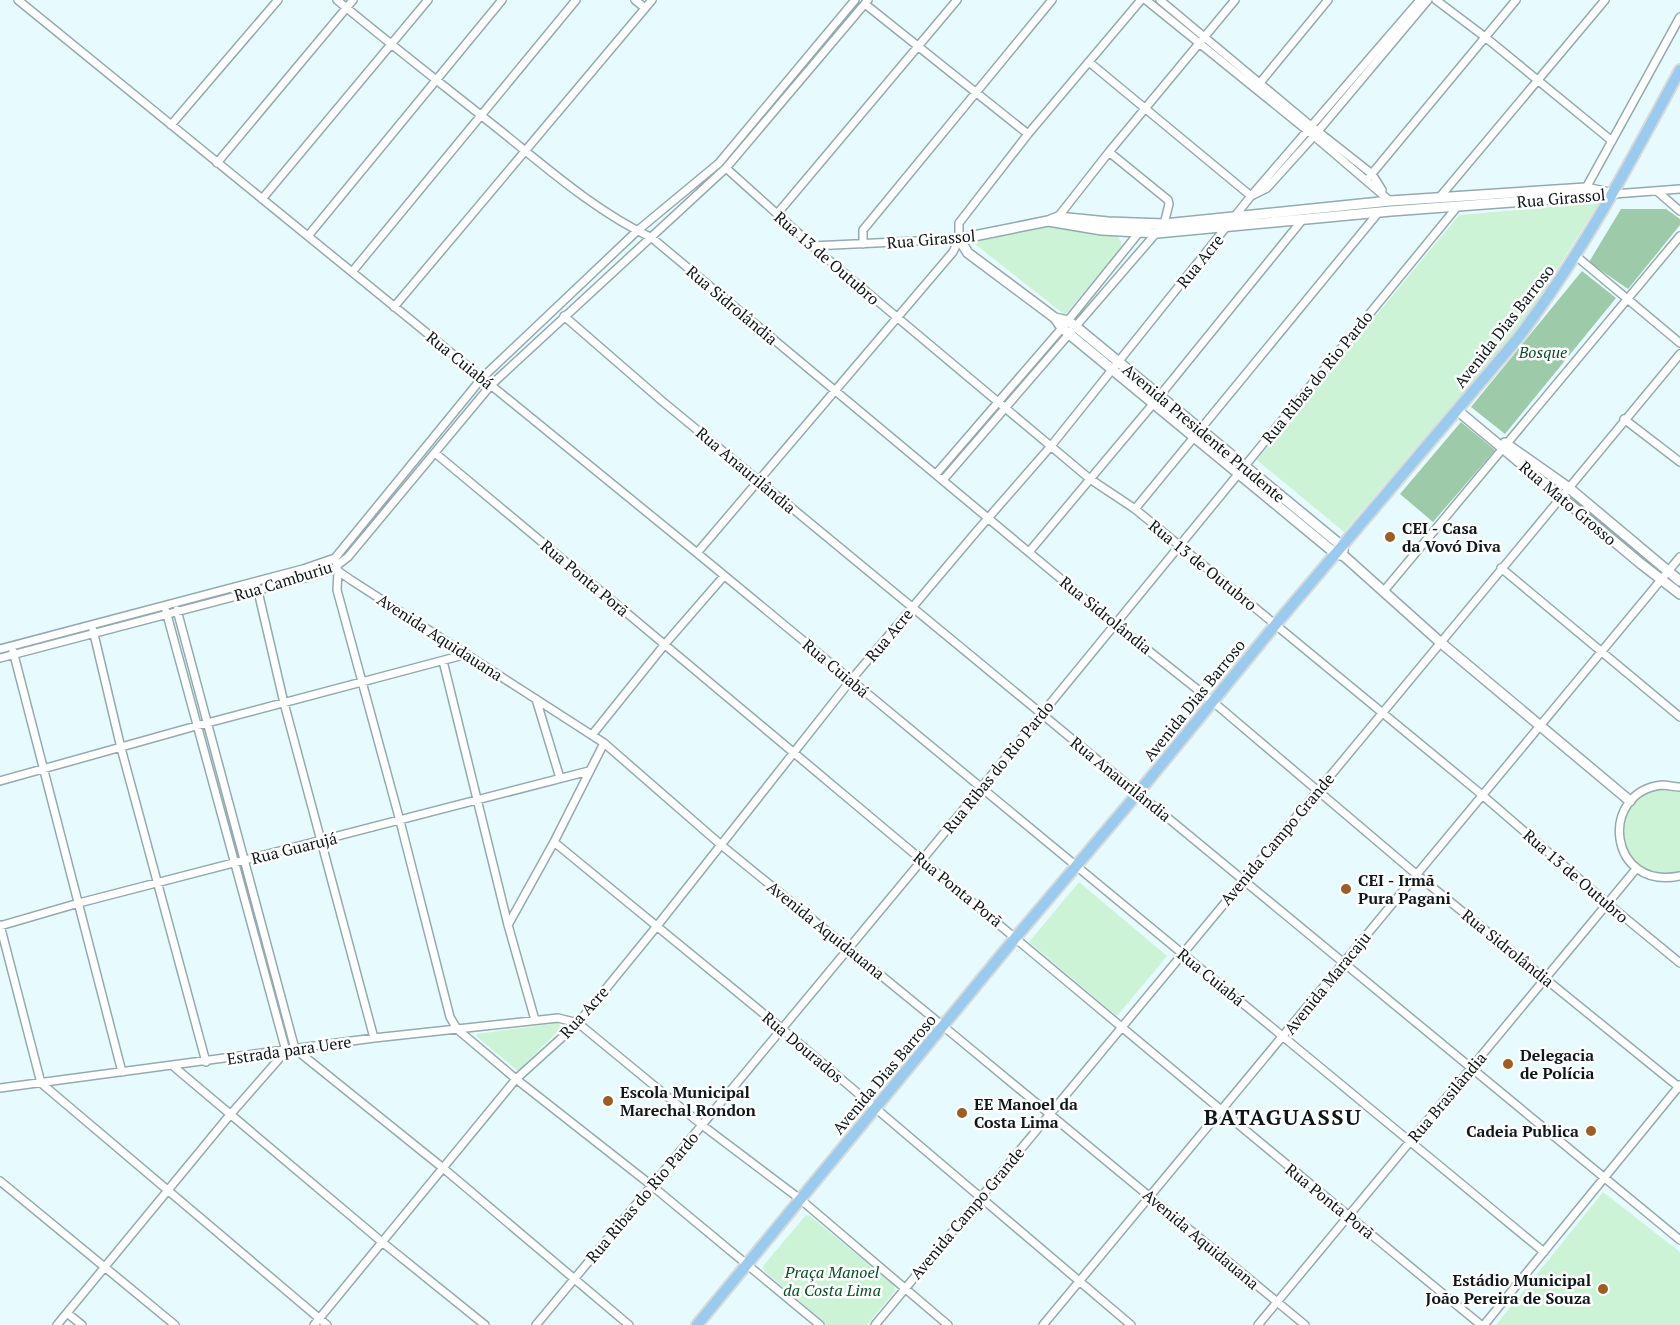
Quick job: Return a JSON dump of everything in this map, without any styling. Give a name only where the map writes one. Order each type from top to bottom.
[{"type":"main road","name":"Avenida Dias Barroso","points":[[697,1325],[1276,624],[1341,552],[1395,481],[1518,338],[1576,256],[1614,194],[1680,70]]},
{"type":"street","name":"Rua Cuiabá","points":[[18,0],[697,553],[1544,1252]]},
{"type":"street","points":[[171,125],[278,0]]},
{"type":"street","name":"Rua Sidrolândia","points":[[336,0],[390,45],[590,200],[637,231],[652,238],[1115,624],[1212,701],[1416,874],[1680,1087]]},
{"type":"street","points":[[217,163],[353,0]]},
{"type":"street","points":[[262,199],[428,0]]},
{"type":"street","points":[[308,236],[502,0]]},
{"type":"street","points":[[352,272],[576,0]]},
{"type":"street","points":[[635,0],[645,8]]},
{"type":"street","points":[[394,307],[652,0]]},
{"type":"street","name":"Rua Camburiu","points":[[0,649],[255,582],[337,565],[379,504],[482,378],[637,231],[719,163],[855,0]]},
{"type":"street","points":[[777,214],[957,0]]},
{"type":"street","points":[[863,244],[863,230],[1052,0]]},
{"type":"street","points":[[697,553],[953,252],[958,239],[959,223],[1028,135],[1141,0]]},
{"type":"street","points":[[1146,0],[1202,40],[1369,177],[1391,206]]},
{"type":"street","points":[[1160,0],[1202,40]]},
{"type":"street","points":[[1054,220],[1235,0]]},
{"type":"street","points":[[1258,86],[1328,0]]},
{"type":"street","name":"Rua Acre","points":[[316,1322],[516,1079],[578,1023],[851,680],[1051,446],[1251,196],[1420,0]]},
{"type":"street","points":[[1089,62],[1251,196],[1267,188],[1316,134],[1428,0]]},
{"type":"street","points":[[1436,0],[1612,141]]},
{"type":"street","points":[[1369,177],[1516,0]]},
{"type":"street","points":[[1439,198],[1605,0]]},
{"type":"street","points":[[867,2],[1028,135]]},
{"type":"street","name":"Rua Camburiu","points":[[0,658],[305,578],[337,565],[348,557],[491,385],[726,168],[867,2]]},
{"type":"street","points":[[1586,188],[1680,17]]},
{"type":"street","points":[[936,474],[998,402],[1164,224],[1168,200],[1109,152]]},
{"type":"street","name":"Rua 13 de Outubro","points":[[726,168],[812,246],[1090,479],[1136,508],[1179,546],[1481,794],[1680,963]]},
{"type":"street","name":"Rua Girassol","points":[[1054,220],[1102,230],[1157,233],[1378,213],[1391,206],[1439,198],[1586,188],[1614,194]]},
{"type":"street","points":[[1614,194],[1680,189]]},
{"type":"street","points":[[1658,192],[1680,211]]},
{"type":"street","name":"Rua Girassol","points":[[812,246],[958,239],[1054,220],[1164,224],[1237,215],[1391,206],[1456,207],[1614,194]]},
{"type":"street","name":"Rua Ribas do Rio Pardo","points":[[536,1325],[922,860],[1456,207]]},
{"type":"street","points":[[1136,508],[1378,213]]},
{"type":"street","points":[[1029,552],[1303,219]]},
{"type":"street","points":[[943,480],[1005,407],[1148,222]]},
{"type":"street","points":[[1383,592],[1680,236]]},
{"type":"street","name":"Avenida Presidente Prudente","points":[[958,239],[969,253],[1068,327],[1341,552],[1440,642],[1630,801]]},
{"type":"street","points":[[1576,256],[1680,343]]},
{"type":"street","name":"Rua Anaurilândia","points":[[564,316],[759,481],[1680,1240]]},
{"type":"street","name":"Avenida Campo Grande","points":[[875,1325],[1680,354]]},
{"type":"street","name":"Rua Mato Grosso","points":[[1458,408],[1640,563],[1680,594]]},
{"type":"street","points":[[1624,419],[1680,462]]},
{"type":"street","name":"Rua Mato Grosso","points":[[1504,446],[1569,488],[1680,580]]},
{"type":"street","name":"Rua Ponta Porã","points":[[435,453],[1016,937],[1221,1111],[1483,1325]]},
{"type":"street","points":[[379,504],[387,510]]},
{"type":"street","name":"Avenida Maracaju","points":[[1043,1325],[1481,794],[1680,557]]},
{"type":"street","points":[[337,565],[337,590],[400,821],[450,1017],[457,1029],[516,1079],[747,1263],[820,1325]]},
{"type":"street","name":"Avenida Aquidauana","points":[[337,565],[467,654],[604,743],[720,844],[1305,1325]]},
{"type":"street","points":[[1501,568],[1680,717]]},
{"type":"street","points":[[592,735],[665,644],[724,576]]},
{"type":"street","points":[[255,582],[284,703],[374,1038]]},
{"type":"street","points":[[176,603],[206,723],[295,1049],[443,1168],[629,1325]]},
{"type":"street","points":[[57,1325],[286,1051],[165,606]]},
{"type":"street","points":[[92,625],[121,748],[206,1062]]},
{"type":"street","points":[[12,646],[122,1072]]},
{"type":"street","points":[[0,781],[206,723],[467,654]]},
{"type":"street","points":[[443,661],[508,924],[535,1020]]},
{"type":"street","points":[[536,699],[561,778]]},
{"type":"street","points":[[508,924],[554,842],[604,743]]},
{"type":"street","name":"Rua Guarujá","points":[[0,926],[80,903],[157,885],[590,771]]},
{"type":"street","points":[[1680,787],[1663,785],[1644,790],[1630,801],[1623,812],[1618,828],[1621,846],[1626,857],[1636,869],[1647,875],[1663,879],[1680,876]]},
{"type":"street","name":"Rua Dourados","points":[[554,842],[782,1028],[1131,1325]]},
{"type":"street","name":"Rua Brasilândia","points":[[1258,1325],[1636,869]]},
{"type":"street","points":[[0,926],[41,1083],[316,1322],[327,1325]]},
{"type":"street","name":"Estrada para Uere","points":[[0,1088],[374,1038],[558,1018],[578,1023]]},
{"type":"street","points":[[578,1023],[702,1125],[800,1199],[948,1325]]},
{"type":"street","points":[[173,1066],[230,1116],[485,1325]]},
{"type":"street","points":[[1483,1325],[1680,1087]]},
{"type":"street","points":[[0,1180],[175,1325]]},
{"type":"street","points":[[67,1313],[82,1325]]},
{"type":"green space","points":[[1599,203],[1539,298],[1512,335],[1344,532],[1257,460],[1459,215]]},
{"type":"green space","points":[[1621,209],[1666,209],[1680,219],[1680,225],[1628,289],[1589,262]]},
{"type":"green space","points":[[1053,226],[1118,237],[1121,242],[1121,248],[1065,315],[976,245],[977,240]]},
{"type":"green space","name":"Bosque","points":[[1582,271],[1616,298],[1505,434],[1471,407]]},
{"type":"green space","points":[[1461,422],[1495,450],[1433,522],[1400,494]]},
{"type":"green space","points":[[1663,789],[1680,791],[1680,872],[1662,874],[1647,870],[1634,861],[1626,848],[1622,834],[1624,819],[1631,805],[1647,793]]},
{"type":"green space","points":[[1079,882],[1167,956],[1117,1016],[1029,942]]},
{"type":"green space","points":[[558,1023],[562,1027],[518,1071],[477,1037],[477,1034]]},
{"type":"green space","name":"Estádio Municipal João Pereira de Souza","points":[[1603,1192],[1680,1252],[1680,1325],[1496,1325]]},
{"type":"green space","name":"Praça Manoel da Costa Lima","points":[[806,1215],[894,1285],[895,1291],[867,1325],[827,1325],[764,1271],[763,1266]]},
{"type":"place","name":"CEI - Casa da Vovó Diva","points":[[1390,537]]},
{"type":"place","name":"CEI - Irmã Pura Pagani","points":[[1346,889]]},
{"type":"place","name":"Delegacia de Polícia","points":[[1508,1064]]},
{"type":"place","name":"Escola Municipal Marechal Rondon","points":[[608,1101]]},
{"type":"place","name":"EE Manoel da Costa Lima","points":[[962,1113]]},
{"type":"place","name":"Cadeia Publica","points":[[1591,1131]]},
{"type":"place","name":"Estádio Municipal João Pereira de Souza","points":[[1603,1289]]},
{"type":"district","name":"BATAGUASSU","points":[[1283,1116]]}]
